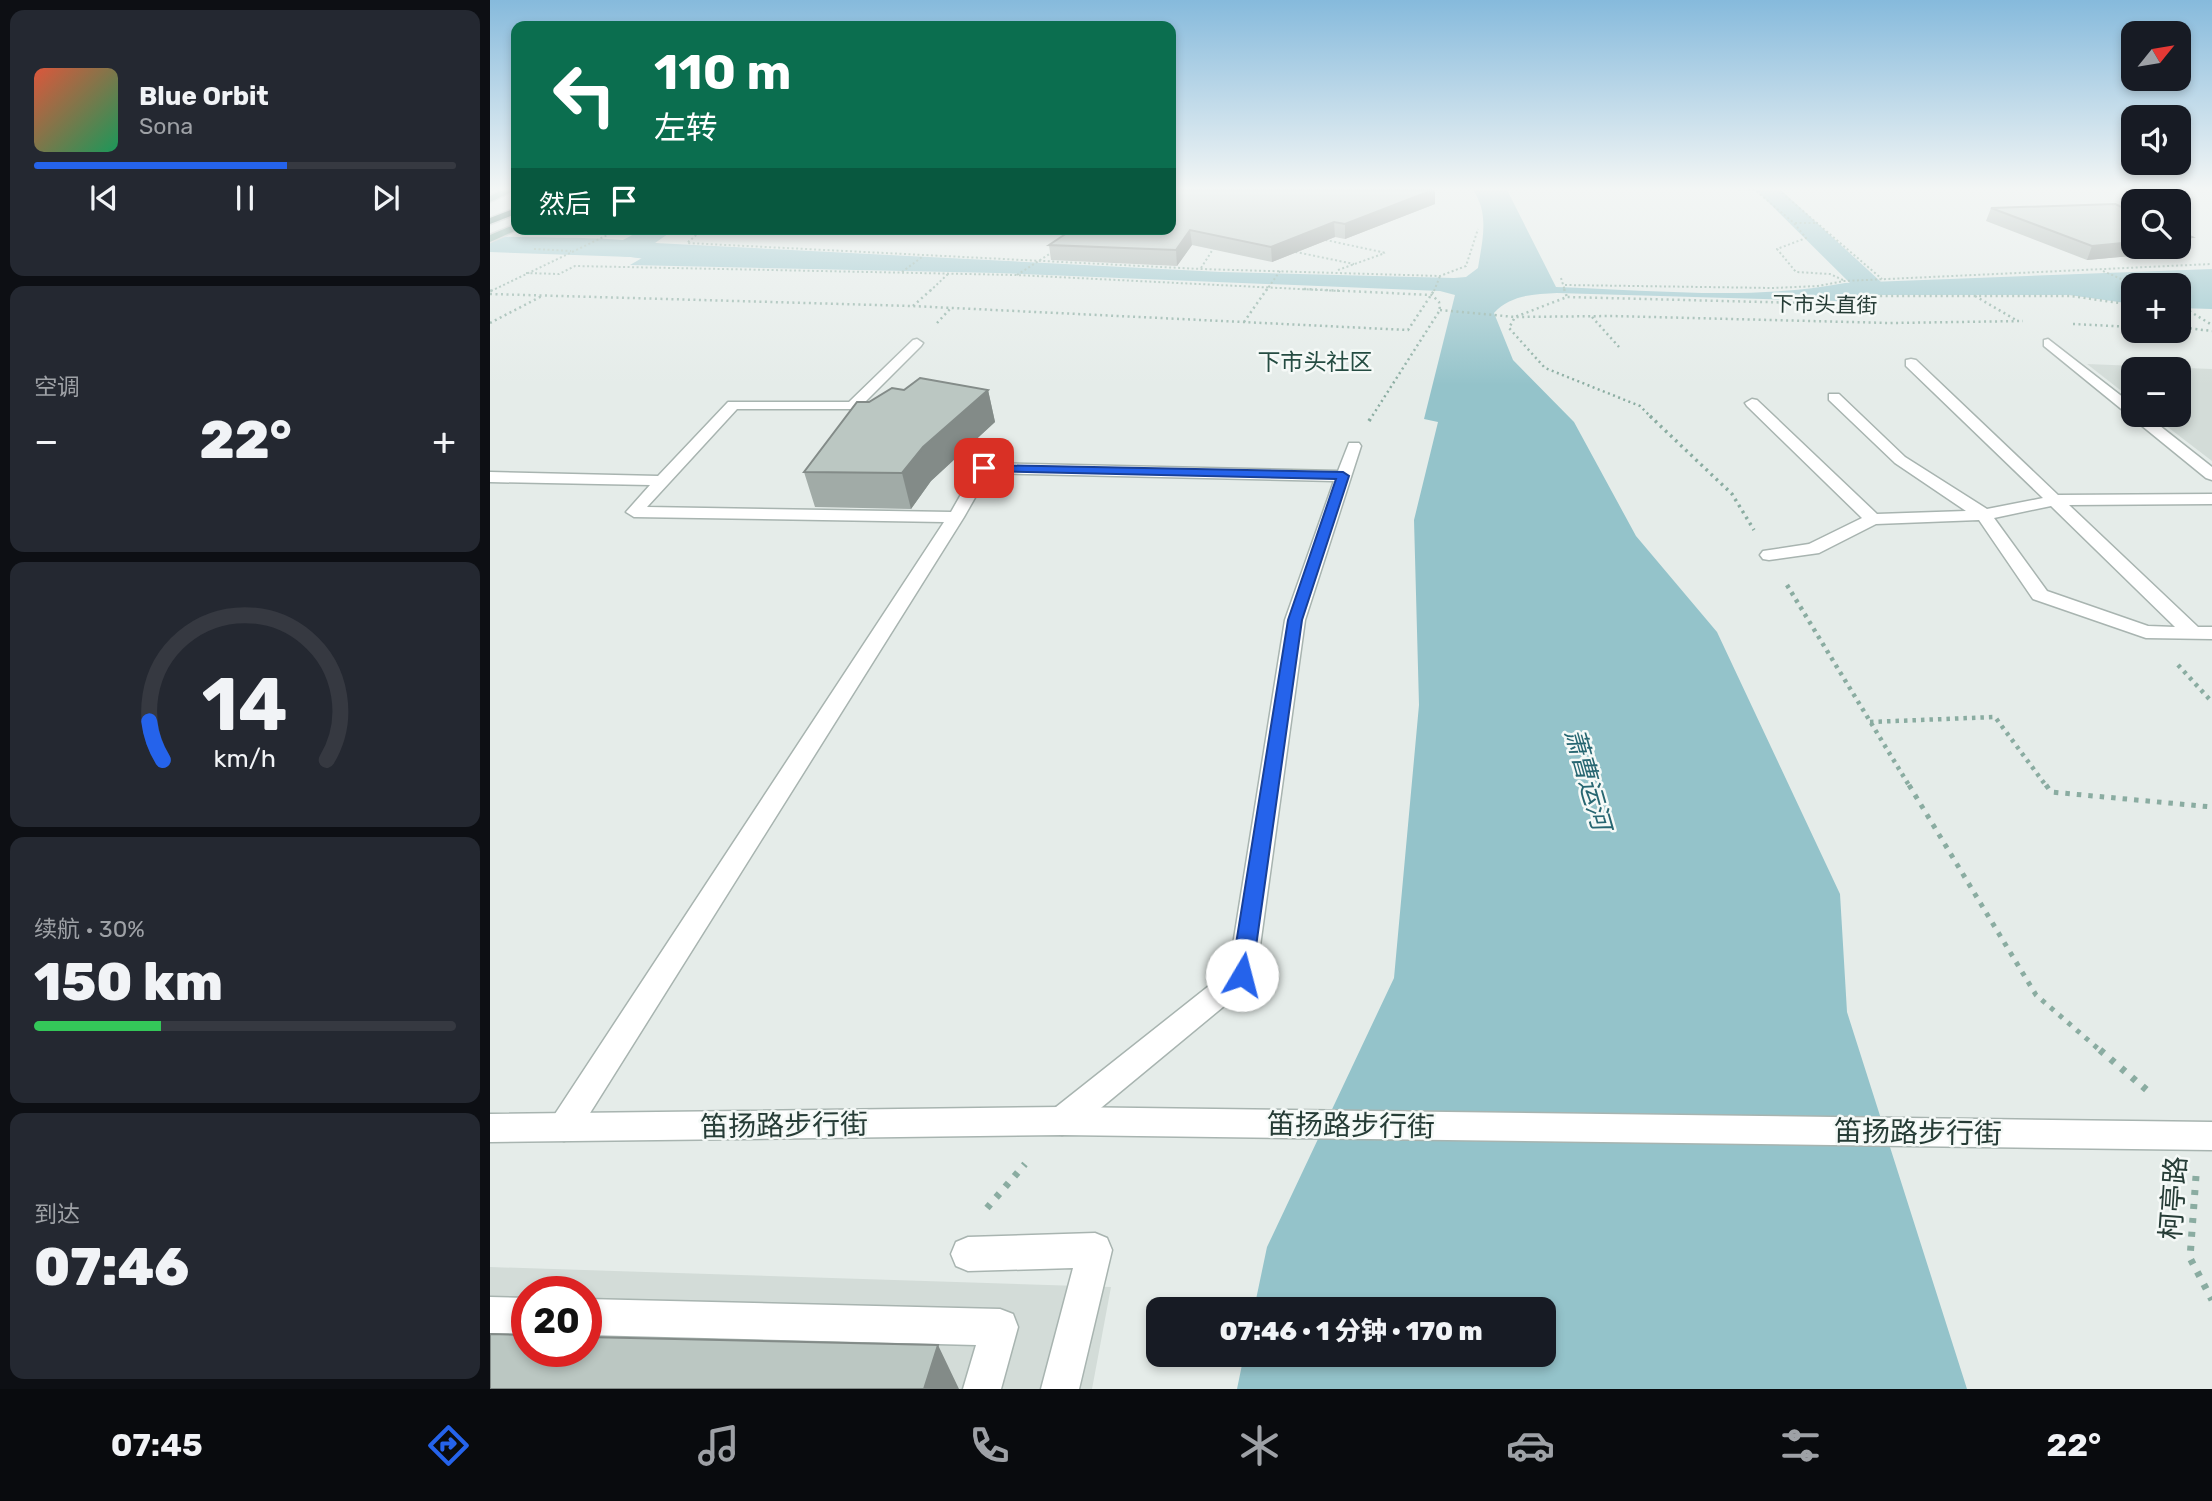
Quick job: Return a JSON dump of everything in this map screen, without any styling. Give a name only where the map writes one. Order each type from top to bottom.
[{"type":"street","points":[[917,343],[852,406],[733,405],[634,512],[956,517]]},
{"type":"street","points":[[2048,343],[2121,402]]},
{"type":"street","points":[[1912,363],[2193,633]]},
{"type":"street","points":[[1834,397],[1900,460],[1984,515],[2040,595],[2146,632],[2212,633]]},
{"type":"street","points":[[1752,403],[1873,519]]},
{"type":"street","points":[[2152,427],[2212,475]]},
{"type":"street","points":[[1062,1121],[1242,975],[1295,620],[1354,446]]},
{"type":"street","points":[[564,1127],[956,517],[984,468],[1343,476]]},
{"type":"street","points":[[490,477],[661,481]]},
{"type":"street","points":[[1769,555],[1813,549],[1873,519],[1984,515],[2056,500],[2212,499]]},
{"type":"street","name":"笛扬路步行街","points":[[490,1128],[1062,1121],[2205,1135]]},
{"type":"street","points":[[968,1254],[1095,1250],[1060,1389]]},
{"type":"street","points":[[490,1315],[511,1316]]},
{"type":"street","points":[[602,1317],[1000,1327],[982,1389]]},
{"type":"path","points":[[490,292],[564,255]]},
{"type":"path","points":[[902,255],[1201,269],[1440,276],[1466,266],[1470,255]]},
{"type":"path","points":[[1016,275],[1048,255]]},
{"type":"path","points":[[1201,269],[1210,255]]},
{"type":"path","points":[[1310,255],[1354,264]]},
{"type":"path","points":[[1335,271],[1381,255]]},
{"type":"path","points":[[1782,255],[1796,272],[1830,274],[1844,281]]},
{"type":"path","points":[[1855,255],[1882,279]]},
{"type":"path","points":[[902,272],[923,256]]},
{"type":"path","points":[[1565,285],[1773,288],[1818,286],[1844,281],[2212,264]]},
{"type":"path","points":[[526,273],[559,274],[575,266],[902,272],[1432,295],[1440,302],[1440,310],[1354,446]]},
{"type":"path","points":[[1244,322],[1281,270]]},
{"type":"path","points":[[2103,270],[2121,278]]},
{"type":"path","points":[[912,306],[949,274]]},
{"type":"path","points":[[490,292],[912,306],[1408,330],[1432,295],[1440,276]]},
{"type":"path","points":[[1561,278],[1567,297]]},
{"type":"path","points":[[490,324],[542,295]]},
{"type":"path","points":[[2121,304],[2071,296],[1877,296],[1842,304],[1567,297],[1515,317],[1509,328],[1545,368],[1640,406],[1732,494],[2036,995],[2205,1135]]},
{"type":"path","points":[[1975,296],[2018,321],[2048,343]]},
{"type":"path","name":"下市头直街","points":[[1440,310],[1515,317],[1591,316],[1890,323],[2031,322]]},
{"type":"path","points":[[2191,312],[2212,325]]},
{"type":"path","points":[[1591,316],[1619,347]]},
{"type":"path","points":[[2069,324],[2121,326]]},
{"type":"path","points":[[2191,328],[2212,331]]},
{"type":"path","points":[[1870,722],[1995,717],[2051,793],[2212,807]]},
{"type":"path","name":"柯亭路","points":[[2205,1135],[2190,1258],[2212,1300]]},
{"type":"shaded area","points":[[2087,364],[2121,365],[2121,391]]},
{"type":"shaded area","points":[[2191,368],[2212,369],[2212,461],[2168,427],[2191,427]]},
{"type":"shaded area","points":[[490,1267],[1111,1287],[1092,1389],[490,1389]]},
{"type":"water","name":"萧曹运河","points":[[605,255],[886,255],[1221,272],[1466,277],[1478,268],[1480,255],[1540,255],[1556,287],[1664,292],[1774,292],[1845,283],[2212,269],[2212,309],[2191,308],[2191,273],[2121,273],[2121,302],[2069,295],[1875,295],[1836,301],[1557,293],[1515,299],[1494,313],[1513,360],[1574,422],[1636,536],[1717,632],[1840,894],[1847,1012],[1967,1389],[1237,1389],[1242,1367],[1556,1367],[1556,1297],[1257,1297],[1267,1247],[1394,978],[1419,705],[1414,520],[1438,422],[1424,419],[1455,295],[1440,291],[997,273],[630,265],[642,258]]},
{"type":"building","points":[[920,378],[988,390],[923,447],[902,473],[804,472],[857,402],[869,402],[892,388],[904,390]]},
{"type":"building","points":[[490,1334],[511,1335],[511,1367],[602,1367],[602,1337],[938,1345],[924,1389],[490,1389]]},
{"type":"waterway","points":[[673,255],[681,256]]},
{"type":"waterway","points":[[1835,255],[1870,287]]},
{"type":"district","name":"下市头社区","points":[[1315,362]]},
{"type":"route","points":[[984,468],[1343,476],[1295,620],[1242,975]]}]
